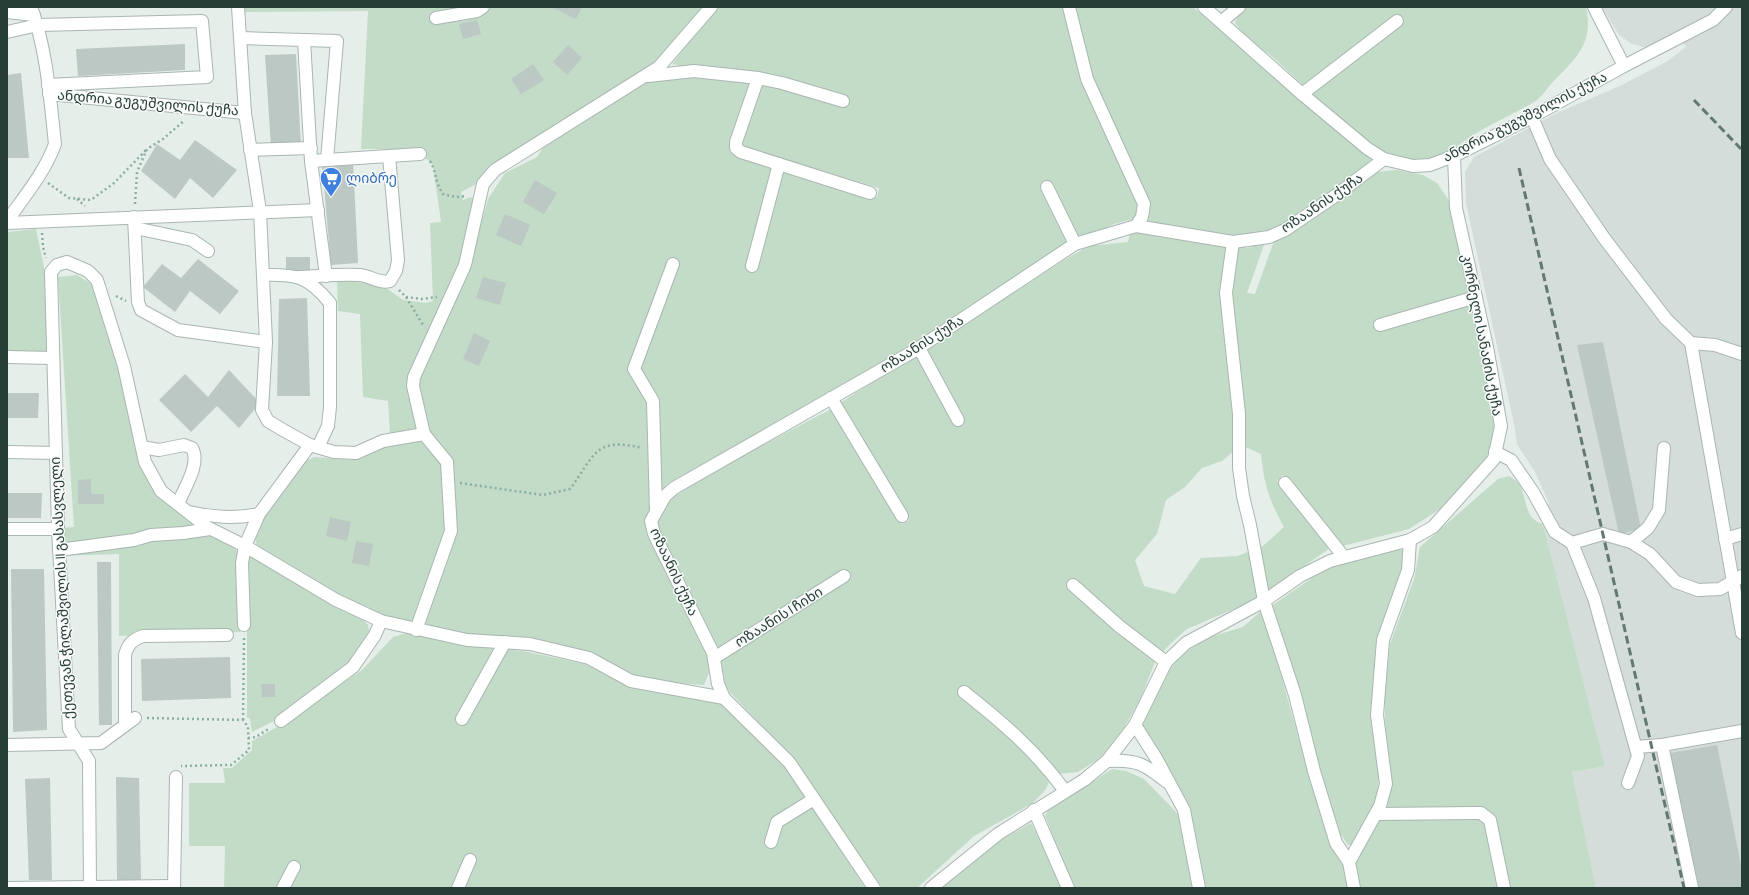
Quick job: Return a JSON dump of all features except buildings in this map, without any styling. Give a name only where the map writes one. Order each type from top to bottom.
[{"type":"street","name":"ანდრია გუგუშვილის ქუჩა","points":[[34,16],[49,90],[198,109],[245,113],[238,7]]},
{"type":"street","points":[[436,18],[477,11],[483,7]]},
{"type":"street","points":[[416,630],[452,531],[447,462],[424,434],[413,386],[414,377],[429,341],[465,265],[483,184],[494,170],[647,76],[659,67],[711,7]]},
{"type":"street","points":[[1069,7],[1087,79],[1144,204],[1142,217],[1136,226]]},
{"type":"street","name":"ანდრია გუგუშვილის ქუჩა","points":[[1204,7],[1302,94],[1368,149],[1384,159],[1414,166],[1430,165],[1454,156],[1532,117],[1624,66],[1679,39],[1713,20],[1726,7]]},
{"type":"street","points":[[1221,22],[1239,7]]},
{"type":"street","points":[[1594,7],[1624,66]]},
{"type":"street","points":[[7,12],[34,16],[202,21],[207,77],[49,90],[55,144],[52,153],[40,174],[7,222]]},
{"type":"street","points":[[7,32],[34,16]]},
{"type":"street","points":[[1302,94],[1397,21]]},
{"type":"street","points":[[241,38],[337,41],[327,160]]},
{"type":"street","points":[[304,40],[311,161],[326,276]]},
{"type":"street","points":[[647,76],[694,71],[758,78],[782,83],[843,101]]},
{"type":"street","points":[[758,78],[736,142],[736,148],[741,152],[870,193]]},
{"type":"street","points":[[245,113],[260,211],[266,342],[262,410],[268,421],[314,446],[334,452],[356,453],[383,441],[424,434]]},
{"type":"street","points":[[1532,117],[1550,159],[1604,238],[1666,319],[1690,343],[1725,540],[1738,579],[1742,633]]},
{"type":"street","points":[[250,150],[311,148]]},
{"type":"street","points":[[311,161],[420,154]]},
{"type":"street","points":[[299,277],[360,275],[372,277],[383,283],[390,281],[396,272],[398,260],[389,156]]},
{"type":"street","name":"კორნელი სანაძის ქუჩა","points":[[931,888],[998,834],[1084,780],[1107,762],[1135,725],[1166,662],[1186,643],[1264,601],[1300,576],[1330,561],[1410,540],[1433,527],[1494,459],[1501,426],[1476,297],[1456,208],[1454,156]]},
{"type":"street","name":"ოზაანის ქუჩა","points":[[724,698],[718,684],[714,658],[654,534],[651,521],[665,496],[674,488],[919,348],[1075,244],[1136,226],[1232,242],[1269,237],[1285,230],[1336,196],[1384,159]]},
{"type":"street","points":[[752,266],[779,164]]},
{"type":"street","points":[[1047,187],[1075,244]]},
{"type":"street","points":[[7,222],[135,222],[260,211],[318,210]]},
{"type":"street","points":[[135,222],[192,240],[208,251]]},
{"type":"street","points":[[135,222],[138,302],[141,310],[178,330],[266,342]]},
{"type":"street","points":[[1232,242],[1226,293],[1239,414],[1239,468],[1243,496],[1264,601],[1295,695],[1314,771],[1336,843],[1349,862],[1354,888]]},
{"type":"street","points":[[51,277],[57,265],[66,262],[88,271],[96,280],[124,366],[145,462],[161,491],[210,529],[245,546],[336,600],[380,621],[467,640],[530,644],[589,658],[631,681],[724,698],[789,762],[874,888]]},
{"type":"street","points":[[656,510],[653,401],[634,369],[673,264]]},
{"type":"street","points":[[244,625],[242,563],[245,546],[259,514],[314,446],[328,426],[330,407],[330,303],[319,290],[299,277],[289,274],[263,275]]},
{"type":"street","name":"ქეთევან ჭილაშვილის II გასასვლელი","points":[[51,277],[58,529],[69,728],[81,745],[89,761],[90,888]]},
{"type":"street","points":[[1380,325],[1476,297]]},
{"type":"street","points":[[1690,343],[1715,345],[1742,354]]},
{"type":"street","points":[[919,348],[958,420]]},
{"type":"street","points":[[7,357],[53,358]]},
{"type":"street","points":[[831,398],[902,516]]},
{"type":"street","points":[[142,447],[159,450],[184,445],[192,448],[196,454],[182,508]]},
{"type":"street","points":[[1631,542],[1648,528],[1659,510],[1664,448]]},
{"type":"street","points":[[7,452],[56,453]]},
{"type":"street","points":[[1495,452],[1511,460],[1533,492],[1555,532],[1572,543],[1594,598],[1636,747],[1638,756],[1628,783]]},
{"type":"street","points":[[1285,483],[1344,557]]},
{"type":"street","points":[[182,508],[226,518],[243,518],[259,514]]},
{"type":"street","points":[[7,529],[58,529]]},
{"type":"street","points":[[59,550],[134,540],[151,535],[182,534],[210,529]]},
{"type":"street","points":[[1572,543],[1603,534],[1631,542],[1650,554],[1676,582],[1698,590],[1720,589],[1738,579]]},
{"type":"street","points":[[1725,540],[1742,534]]},
{"type":"street","points":[[1349,862],[1380,806],[1386,784],[1377,715],[1383,640],[1408,570],[1410,540]]},
{"type":"street","name":"ოზაანის I ჩიხი","points":[[714,658],[844,576]]},
{"type":"street","points":[[1073,585],[1119,626],[1166,662]]},
{"type":"street","points":[[281,721],[353,667],[375,635],[380,621]]},
{"type":"street","points":[[7,745],[81,745],[101,743],[130,721],[124,655],[132,640],[143,636],[226,635]]},
{"type":"street","points":[[462,720],[505,642]]},
{"type":"street","points":[[964,692],[1011,730],[1046,764],[1065,791]]},
{"type":"street","points":[[1135,725],[1156,758],[1184,810],[1199,888]]},
{"type":"street","points":[[1636,747],[1662,745],[1742,730]]},
{"type":"street","points":[[1662,745],[1692,888]]},
{"type":"street","points":[[1107,762],[1127,760],[1139,764],[1171,785]]},
{"type":"street","points":[[7,888],[174,887],[176,777]]},
{"type":"street","points":[[771,842],[777,822],[814,799]]},
{"type":"street","points":[[1034,810],[1068,888]]},
{"type":"street","points":[[1376,814],[1475,812],[1486,816],[1490,820],[1504,888]]},
{"type":"street","points":[[458,888],[470,860]]},
{"type":"street","points":[[283,888],[294,867]]},
{"type":"path","points":[[40,174],[54,188],[69,198],[91,200],[114,183],[148,149],[163,139],[198,109]]},
{"type":"path","points":[[135,222],[137,172],[148,149]]},
{"type":"path","points":[[420,154],[430,160],[433,166],[436,184],[443,194],[456,197],[481,192]]},
{"type":"path","points":[[41,221],[43,247],[51,277]]},
{"type":"path","points":[[390,281],[406,297],[423,326],[429,341]]},
{"type":"path","points":[[98,286],[141,310]]},
{"type":"path","points":[[406,297],[422,299],[452,292]]},
{"type":"path","points":[[448,481],[543,495],[570,489],[593,454],[606,445],[626,444],[654,451]]},
{"type":"path","points":[[176,777],[178,769],[182,765],[231,765],[249,750],[248,727],[243,720],[244,625]]},
{"type":"path","points":[[130,721],[243,720]]},
{"type":"path","points":[[248,738],[256,737],[281,721]]},
{"type":"shaded area","points":[[1602,7],[1742,7],[1742,888],[1596,888],[1572,772],[1605,766],[1543,524],[1549,503],[1535,472],[1517,444],[1514,424],[1466,203],[1465,172],[1474,157],[1559,112],[1620,86],[1666,62],[1686,47],[1677,34],[1647,48],[1632,44],[1619,35]]},
{"type":"green space","points":[[245,7],[704,7],[659,60],[478,183],[461,192],[463,200],[471,197],[475,199],[460,265],[416,361],[419,422],[416,432],[390,435],[388,401],[363,397],[360,314],[338,311],[337,280],[375,284],[389,290],[403,300],[426,303],[433,301],[430,223],[441,222],[433,166],[418,149],[361,149],[368,11],[245,12]]},
{"type":"green space","points":[[717,7],[1065,7],[1140,200],[1137,214],[1133,219],[1114,224],[1066,246],[893,357],[667,484],[650,507],[646,519],[647,535],[709,655],[710,670],[704,685],[652,681],[632,675],[585,653],[465,636],[427,626],[424,624],[457,530],[452,463],[427,430],[416,382],[468,269],[488,199],[505,173],[537,157],[547,142],[650,79],[698,75],[753,82],[730,152],[877,197],[879,188],[741,146],[741,140],[762,83],[846,107],[849,98],[758,74],[701,65],[681,66],[672,64]]},
{"type":"green space","points":[[1073,7],[1193,7],[1371,159],[1365,168],[1300,214],[1271,230],[1251,238],[1217,237],[1142,223],[1150,204],[1094,89]]},
{"type":"green space","points":[[1246,7],[1586,7],[1588,20],[1585,41],[1576,57],[1537,100],[1478,132],[1445,154],[1427,161],[1417,162],[1407,161],[1392,156],[1374,145],[1316,98],[1269,54],[1252,44],[1235,23],[1239,12]]},
{"type":"green space","points":[[1397,170],[1423,175],[1437,183],[1452,205],[1484,350],[1497,425],[1493,447],[1471,481],[1445,506],[1409,529],[1339,547],[1283,475],[1277,481],[1329,549],[1287,578],[1267,595],[1187,629],[1169,645],[1155,662],[1140,700],[1116,742],[1097,760],[1078,772],[1057,774],[1050,779],[1046,789],[1033,803],[974,836],[917,888],[883,888],[780,745],[726,688],[721,662],[657,530],[657,519],[673,497],[732,461],[833,408],[902,524],[909,520],[840,403],[1064,260],[1089,246],[1128,242],[1131,230],[1148,231],[1248,248],[1265,242],[1247,293],[1255,294],[1274,241],[1334,205],[1376,172]],"holes":[[[1241,445],[1261,454],[1268,492],[1284,527],[1263,546],[1237,556],[1201,558],[1175,594],[1144,586],[1135,560],[1157,534],[1166,500],[1185,487],[1202,468],[1222,461]]]},
{"type":"green space","points":[[36,229],[45,272],[49,352],[7,351],[7,232]]},
{"type":"green space","points":[[77,275],[94,287],[120,367],[145,470],[238,552],[240,632],[119,636],[119,554],[62,556],[63,528],[74,527],[58,277]]},
{"type":"green space","points":[[409,440],[421,442],[444,464],[448,529],[414,624],[371,611],[351,602],[313,581],[257,546],[255,538],[257,525],[302,463],[314,457],[352,460],[377,448]]},
{"type":"green space","points":[[1509,476],[1519,484],[1532,518],[1543,524],[1605,766],[1572,772],[1596,888],[1359,888],[1354,864],[1387,806],[1392,781],[1385,720],[1385,694],[1390,644],[1414,579],[1420,547],[1498,479]]},
{"type":"green space","points":[[1400,548],[1405,554],[1405,561],[1380,636],[1378,791],[1372,812],[1355,845],[1348,845],[1339,832],[1270,607],[1325,569]]},
{"type":"green space","points":[[250,554],[356,612],[368,625],[370,637],[351,665],[280,718],[252,732],[250,718],[247,718],[247,563]]},
{"type":"green space","points":[[1260,612],[1270,635],[1306,765],[1347,860],[1349,888],[1205,888],[1188,810],[1140,723],[1169,670],[1184,653],[1210,637],[1243,627]]},
{"type":"green space","points":[[407,633],[462,645],[523,651],[584,664],[632,686],[724,703],[783,761],[805,797],[772,820],[766,846],[773,848],[777,828],[811,806],[865,888],[465,888],[466,881],[455,888],[224,888],[225,846],[189,846],[189,783],[225,783],[223,768],[232,768],[252,750],[252,741],[284,723],[362,670],[393,637]]},
{"type":"green space","points":[[1112,769],[1126,771],[1144,779],[1178,814],[1194,888],[1074,888],[1045,816],[1048,811]]},
{"type":"green space","points":[[1031,823],[1050,860],[1061,888],[940,888],[996,843]]},
{"type":"railway","points":[[1694,100],[1742,150]]},
{"type":"railway","points":[[1519,168],[1684,888]]},
{"type":"place","name":"ლიბრე","points":[[331,198]]}]
